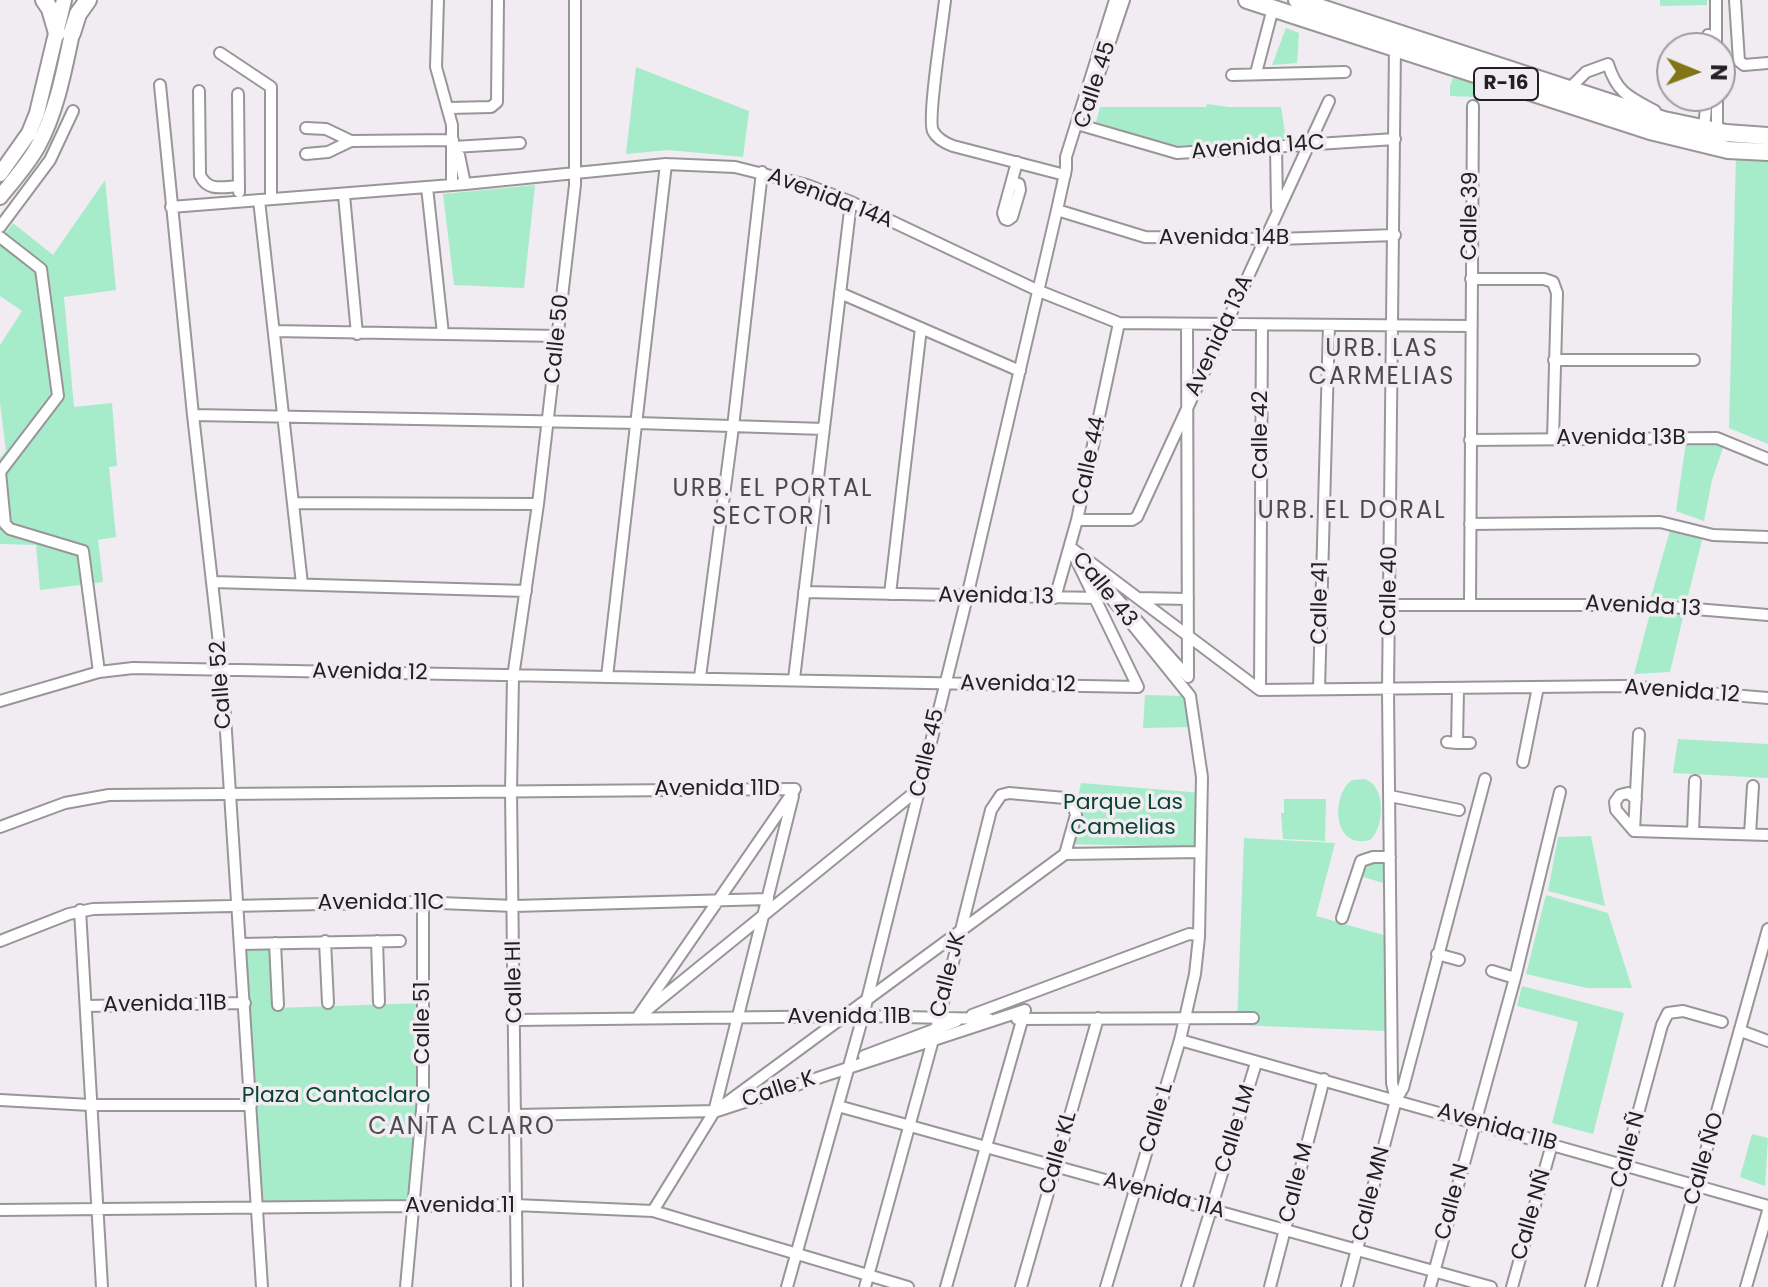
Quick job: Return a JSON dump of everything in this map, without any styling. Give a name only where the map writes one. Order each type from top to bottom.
[{"type":"main road","points":[[44,0],[65,33]]},
{"type":"main road","points":[[0,197],[30,158],[43,135],[62,79],[64,0]]},
{"type":"main road","points":[[0,174],[29,133],[80,0]]},
{"type":"main road","points":[[65,33],[88,0]]},
{"type":"main road","name":"R-16","points":[[1247,0],[1569,89],[1768,152]]},
{"type":"main road","name":"R-16","points":[[1297,0],[1397,42],[1650,131],[1768,136]]},
{"type":"street","points":[[438,0],[436,67],[449,108],[454,146],[452,185]]},
{"type":"street","points":[[449,108],[491,107],[497,102],[498,0]]},
{"type":"street","name":"Calle 50","points":[[513,677],[559,336],[576,173],[575,0]]},
{"type":"street","points":[[945,0],[930,112],[933,132],[945,143],[1065,172]]},
{"type":"street","name":"Calle 45","points":[[787,1287],[863,1016],[967,597],[1065,172],[1072,160],[1115,0]]},
{"type":"street","name":"Calle 45","points":[[1079,125],[1124,0]]},
{"type":"street","points":[[1716,0],[1716,32]]},
{"type":"street","points":[[1735,0],[1739,61],[1744,65],[1768,63]]},
{"type":"street","points":[[1256,73],[1273,8]]},
{"type":"street","name":"Calle 40","points":[[1396,1100],[1392,1083],[1388,690],[1397,42]]},
{"type":"street","points":[[220,53],[271,87],[271,199]]},
{"type":"street","points":[[1569,89],[1586,72],[1608,64],[1620,91],[1678,123]]},
{"type":"street","points":[[1232,75],[1345,72]]},
{"type":"street","name":"Calle 52","points":[[160,85],[222,670],[262,1287]]},
{"type":"street","points":[[199,91],[200,175],[204,184],[211,188],[239,186]]},
{"type":"street","points":[[238,94],[239,201]]},
{"type":"street","name":"Avenida 13A","points":[[1077,520],[1132,520],[1137,517],[1329,101]]},
{"type":"street","name":"Calle 39","points":[[1470,603],[1473,106]]},
{"type":"street","points":[[0,227],[50,160],[73,111]]},
{"type":"street","points":[[1709,112],[1713,136]]},
{"type":"street","points":[[1713,136],[1715,112]]},
{"type":"street","name":"Avenida 14C","points":[[1079,125],[1167,152],[1186,153],[1395,139]]},
{"type":"street","points":[[306,128],[326,129],[351,141],[454,146],[520,143]]},
{"type":"street","points":[[306,154],[328,152],[351,141]]},
{"type":"street","points":[[454,146],[465,184]]},
{"type":"street","points":[[1276,146],[1277,239]]},
{"type":"street","points":[[1012,182],[1017,162]]},
{"type":"street","points":[[607,677],[666,164]]},
{"type":"street","name":"Avenida 14A","points":[[171,207],[344,195],[666,164],[735,167],[762,172],[851,202],[1039,291],[1119,323],[1470,326]]},
{"type":"street","points":[[700,677],[762,172]]},
{"type":"street","points":[[427,187],[443,334]]},
{"type":"street","points":[[344,195],[357,334]]},
{"type":"street","points":[[259,200],[302,584]]},
{"type":"street","points":[[794,679],[851,202]]},
{"type":"street","name":"Avenida 14B","points":[[1057,210],[1145,237],[1277,239],[1395,235]]},
{"type":"street","points":[[0,237],[41,269],[58,396],[2,470],[1,493],[7,527],[83,551],[99,672]]},
{"type":"street","points":[[1471,279],[1544,279],[1553,282],[1557,293],[1553,439]]},
{"type":"street","points":[[840,293],[1020,371]]},
{"type":"street","name":"Calle 44","points":[[1055,598],[1077,520],[1119,323]]},
{"type":"street","name":"Calle 43","points":[[1070,547],[1188,677],[1187,324]]},
{"type":"street","name":"Calle 42","points":[[1260,690],[1262,325]]},
{"type":"street","name":"Calle 41","points":[[1319,689],[1329,325]]},
{"type":"street","points":[[890,594],[921,328]]},
{"type":"street","points":[[274,331],[559,336]]},
{"type":"street","points":[[1554,360],[1694,360]]},
{"type":"street","points":[[193,415],[824,429]]},
{"type":"street","name":"Avenida 13B","points":[[1470,440],[1717,438],[1768,459]]},
{"type":"street","points":[[293,503],[538,504]]},
{"type":"street","points":[[1470,524],[1660,522],[1713,535],[1768,537]]},
{"type":"street","points":[[1070,547],[1260,690]]},
{"type":"street","name":"Calle 43","points":[[1070,547],[1190,696],[1202,777],[1199,935],[1195,974],[1180,1040]]},
{"type":"street","name":"Avenida 12","points":[[0,701],[99,672],[133,668],[1138,687],[1070,547]]},
{"type":"street","points":[[213,582],[526,591]]},
{"type":"street","name":"Avenida 13","points":[[804,592],[1188,599]]},
{"type":"street","name":"Avenida 13","points":[[1390,605],[1647,605],[1768,615]]},
{"type":"street","name":"Calle HI","points":[[513,677],[511,791],[517,1287]]},
{"type":"street","name":"Avenida 12","points":[[1260,690],[1625,686],[1768,698]]},
{"type":"street","points":[[1523,762],[1538,687]]},
{"type":"street","points":[[1458,689],[1452,743],[1470,743]]},
{"type":"street","points":[[1634,831],[1639,734]]},
{"type":"street","points":[[1396,1100],[1403,1088],[1485,779]]},
{"type":"street","points":[[1693,832],[1695,781]]},
{"type":"street","points":[[1750,834],[1753,786]]},
{"type":"street","points":[[637,1018],[920,788]]},
{"type":"street","points":[[653,1211],[714,1112],[795,789]]},
{"type":"street","name":"Avenida 11D","points":[[0,827],[65,803],[96,796],[795,789]]},
{"type":"street","name":"Avenida 11D","points":[[637,1018],[795,789]]},
{"type":"street","name":"Calle N","points":[[1430,1287],[1515,978],[1560,792]]},
{"type":"street","name":"Calle JK","points":[[865,1287],[995,801],[1009,793],[1072,801],[1076,815],[1065,854]]},
{"type":"street","points":[[1636,799],[1628,793],[1620,795],[1615,802],[1616,810],[1634,831],[1768,835]]},
{"type":"street","points":[[1390,796],[1459,810]]},
{"type":"street","points":[[1065,854],[1200,852]]},
{"type":"street","name":"Calle K","points":[[714,1112],[1065,854]]},
{"type":"street","points":[[1342,918],[1361,861],[1390,857]]},
{"type":"street","name":"Avenida 11C","points":[[0,941],[80,910],[238,904],[423,902],[514,906],[768,899]]},
{"type":"street","name":"Calle 51","points":[[406,1287],[423,1099],[423,902]]},
{"type":"street","points":[[80,910],[102,1287]]},
{"type":"street","name":"Calle ÑO","points":[[1668,1287],[1768,929]]},
{"type":"street","points":[[516,1115],[714,1112],[1189,934],[1199,935]]},
{"type":"street","points":[[325,941],[328,1003]]},
{"type":"street","points":[[377,941],[379,1002]]},
{"type":"street","points":[[241,944],[400,941]]},
{"type":"street","points":[[275,943],[278,1005]]},
{"type":"street","points":[[1437,954],[1459,960]]},
{"type":"street","points":[[1492,971],[1515,978]]},
{"type":"street","name":"Avenida 11B","points":[[86,1006],[245,1003]]},
{"type":"street","name":"Calle K","points":[[714,1112],[1025,1010],[1022,1019]]},
{"type":"street","name":"Calle Ñ","points":[[1591,1287],[1662,1025],[1668,1013],[1683,1011],[1722,1022]]},
{"type":"street","name":"Avenida 11B","points":[[515,1020],[863,1016],[1253,1018]]},
{"type":"street","name":"Calle KL","points":[[1021,1287],[1098,1018]]},
{"type":"street","points":[[946,1287],[1022,1019]]},
{"type":"street","points":[[1741,1031],[1768,1041]]},
{"type":"street","name":"Avenida 11B","points":[[1180,1040],[1697,1185],[1768,1208]]},
{"type":"street","name":"Calle L","points":[[1106,1287],[1180,1040]]},
{"type":"street","name":"Calle LM","points":[[1187,1287],[1256,1063]]},
{"type":"street","name":"Calle M","points":[[1270,1287],[1324,1079]]},
{"type":"street","points":[[0,1100],[90,1105],[251,1105]]},
{"type":"street","name":"Calle MN","points":[[1347,1287],[1396,1100]]},
{"type":"street","name":"Avenida 11A","points":[[838,1106],[1491,1287]]},
{"type":"street","name":"Calle NÑ","points":[[1512,1287],[1552,1144]]},
{"type":"street","name":"Avenida 11","points":[[0,1210],[515,1205],[653,1211],[908,1287]]},
{"type":"street","points":[[1746,1287],[1768,1208]]},
{"type":"green space","points":[[1660,0],[1707,0],[1707,5],[1660,6]]},
{"type":"green space","points":[[1286,28],[1299,33],[1297,63],[1272,65]]},
{"type":"green space","points":[[636,67],[749,111],[743,157],[668,150],[626,154]]},
{"type":"green space","points":[[1455,73],[1476,79],[1473,97],[1450,96]]},
{"type":"green space","points":[[1207,104],[1281,107],[1286,140],[1175,147],[1096,122],[1100,107],[1206,107]]},
{"type":"green space","points":[[1736,156],[1768,157],[1768,444],[1729,428]]},
{"type":"green space","points":[[105,180],[116,290],[64,297],[74,407],[112,403],[117,466],[109,467],[116,537],[98,540],[103,582],[40,590],[36,545],[0,544],[0,458],[6,451],[0,403],[0,345],[22,311],[0,296],[0,240],[13,223],[53,255]]},
{"type":"green space","points":[[535,185],[524,288],[454,285],[443,194]]},
{"type":"green space","points":[[1686,442],[1717,442],[1724,445],[1712,480],[1704,521],[1676,511]]},
{"type":"green space","points":[[1671,527],[1703,536],[1687,600],[1651,597]]},
{"type":"green space","points":[[1651,610],[1684,613],[1670,672],[1634,674]]},
{"type":"green space","points":[[1145,695],[1187,696],[1192,727],[1143,728]]},
{"type":"green space","points":[[1678,739],[1768,744],[1768,778],[1673,773]]},
{"type":"green space","points":[[1365,779],[1377,790],[1381,817],[1370,840],[1357,841],[1348,837],[1342,829],[1338,808],[1345,787],[1352,780]]},
{"type":"green space","name":"Parque Las Camelias","points":[[1081,783],[1202,793],[1200,847],[1068,844]]},
{"type":"green space","points":[[1284,799],[1326,799],[1325,841],[1283,839],[1281,813],[1284,813]]},
{"type":"green space","points":[[1591,836],[1605,906],[1548,891],[1558,837]]},
{"type":"green space","points":[[1244,838],[1335,843],[1316,916],[1387,936],[1386,1031],[1237,1025]]},
{"type":"green space","points":[[1366,856],[1389,856],[1390,885],[1360,876]]},
{"type":"green space","points":[[1546,895],[1608,913],[1632,988],[1587,988],[1526,974]]},
{"type":"green space","name":"Plaza Cantaclaro","points":[[243,945],[273,945],[276,1008],[422,1003],[421,1099],[411,1205],[259,1205]]},
{"type":"green space","points":[[1522,986],[1624,1013],[1593,1134],[1552,1123],[1578,1022],[1517,1006]]},
{"type":"green space","points":[[1752,1134],[1768,1138],[1765,1186],[1740,1177]]},
{"type":"district","name":"URB. LAS CARMELIAS","points":[[1382,364]]},
{"type":"district","name":"URB. EL PORTAL SECTOR 1","points":[[773,504]]},
{"type":"district","name":"URB. EL DORAL","points":[[1352,512]]},
{"type":"district","name":"CANTA CLARO","points":[[462,1128]]}]
